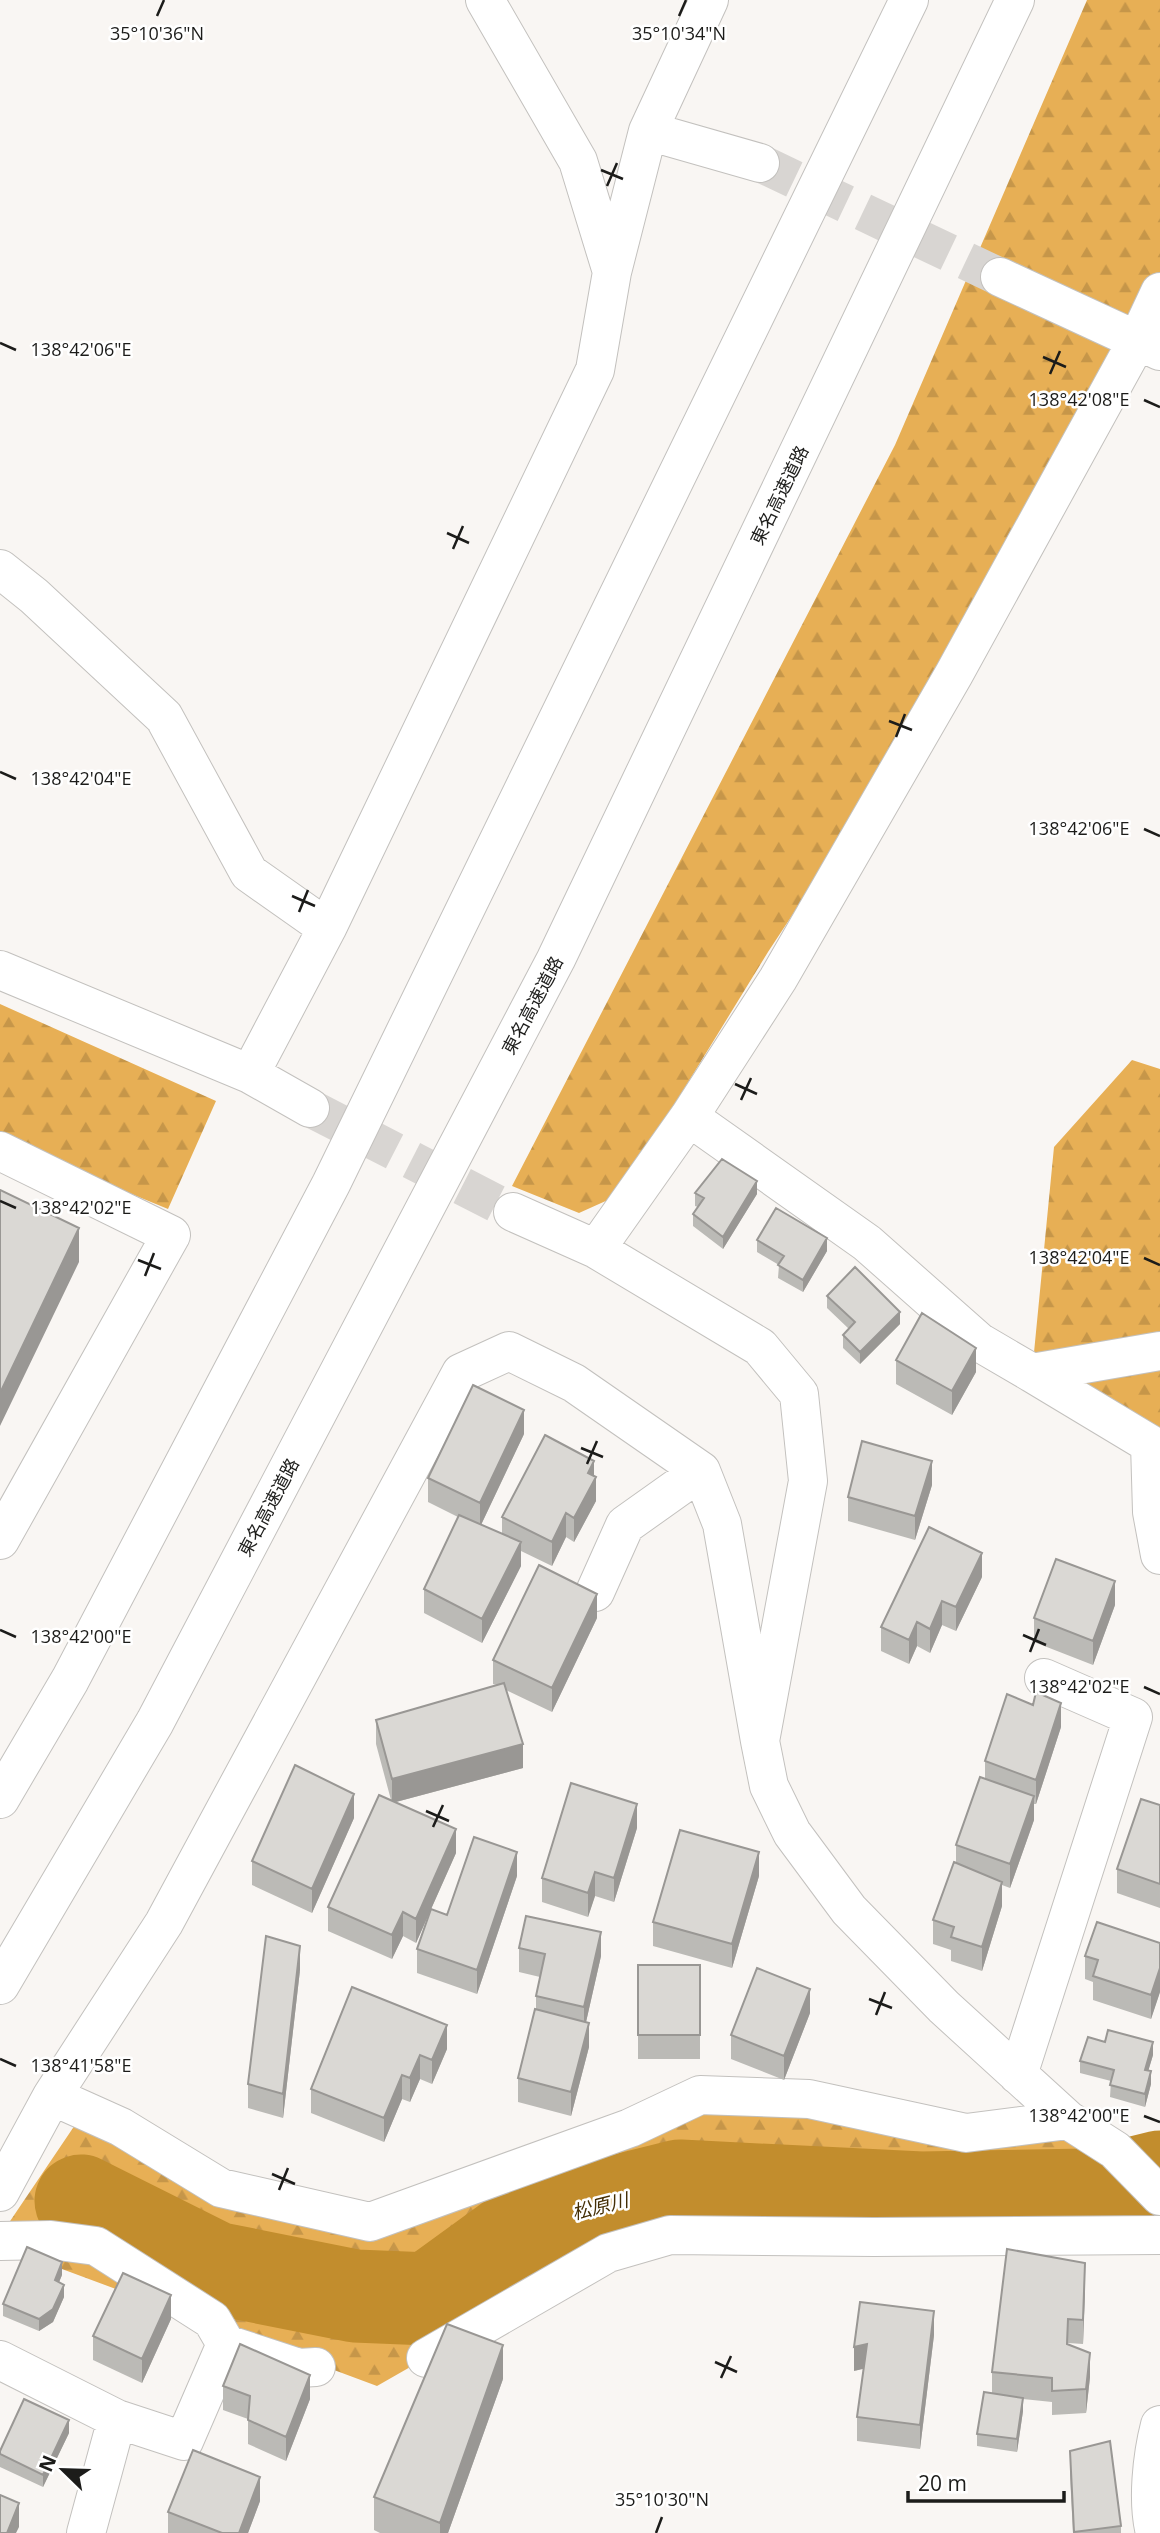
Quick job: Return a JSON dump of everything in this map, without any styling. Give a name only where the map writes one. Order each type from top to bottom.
[{"type":"main road","points":[[485,0],[578,161],[612,272]]},
{"type":"main road","points":[[250,1074],[327,928],[595,370],[612,272],[648,131],[709,0]]},
{"type":"main road","points":[[0,1799],[70,1681],[331,1184],[909,0]]},
{"type":"main road","name":"東名高速道路","points":[[0,1985],[155,1722],[556,959],[1015,0]]},
{"type":"main road","points":[[648,131],[760,163]]},
{"type":"main road","points":[[1000,277],[1148,346]]},
{"type":"main road","points":[[596,1249],[689,1116],[792,956],[954,674],[1148,346],[1160,292]]},
{"type":"main road","points":[[0,569],[34,596],[164,717],[249,873],[327,928]]},
{"type":"main road","points":[[0,970],[250,1074],[310,1108]]},
{"type":"main road","points":[[689,1116],[867,1243],[979,1342],[1150,1444],[1152,1512],[1160,1555]]},
{"type":"main road","points":[[0,1151],[171,1235],[0,1540]]},
{"type":"main road","points":[[513,1212],[596,1249],[760,1348],[799,1394],[808,1481],[760,1741]]},
{"type":"main road","points":[[0,2192],[52,2096],[164,1923],[461,1373],[509,1351],[574,1383],[701,1471],[722,1524],[769,1786],[792,1833],[849,1910],[944,2007],[1068,2120],[1115,2150],[1160,2196]]},
{"type":"main road","points":[[1032,1373],[1160,1351]]},
{"type":"main road","points":[[595,1592],[625,1525],[701,1471]]},
{"type":"main road","points":[[1018,2075],[1133,1717],[1044,1678]]},
{"type":"main road","points":[[52,2096],[121,2127],[221,2188],[370,2222],[630,2128],[700,2095],[809,2099],[967,2133],[1068,2120]]},
{"type":"main road","points":[[426,2358],[608,2253],[670,2235],[1160,2235]]},
{"type":"main road","points":[[0,2241],[51,2240],[96,2246],[212,2320],[226,2344],[299,2368],[316,2367]]},
{"type":"main road","points":[[0,2360],[117,2419],[184,2441],[226,2344]]},
{"type":"main road","points":[[86,2533],[117,2419]]},
{"type":"main road","points":[[1154,2533],[1150,2517],[1155,2444],[1160,2425]]},
{"type":"green space","points":[[1087,0],[1160,0],[1160,292],[916,727],[768,952],[619,1195],[579,1213],[512,1186],[895,445]]},
{"type":"green space","points":[[0,1004],[216,1101],[168,1209],[0,1140]]},
{"type":"green space","points":[[1132,1060],[1160,1069],[1160,1429],[1032,1373],[1054,1147]]},
{"type":"green space","points":[[712,2095],[1075,2124],[1154,2225],[689,2225],[426,2358],[377,2386],[0,2246],[0,2236],[77,2122],[313,2223]]},
{"type":"building","points":[[722,1159],[757,1181],[723,1237],[693,1214],[704,1198],[695,1193]]},
{"type":"building","points":[[0,1190],[79,1228],[0,1393]]},
{"type":"building","points":[[776,1208],[827,1238],[803,1280],[778,1265],[784,1256],[757,1240]]},
{"type":"building","points":[[855,1267],[900,1312],[860,1352],[843,1335],[855,1322],[827,1296]]},
{"type":"building","points":[[922,1313],[976,1348],[952,1391],[896,1360]]},
{"type":"building","points":[[473,1385],[524,1410],[480,1503],[428,1478]]},
{"type":"building","points":[[545,1435],[594,1461],[588,1473],[596,1477],[574,1518],[566,1513],[552,1542],[502,1517]]},
{"type":"building","points":[[862,1441],[932,1461],[915,1516],[848,1497]]},
{"type":"building","points":[[459,1515],[521,1542],[482,1619],[424,1589]]},
{"type":"building","points":[[929,1527],[982,1553],[956,1607],[942,1601],[930,1629],[917,1622],[909,1640],[881,1627]]},
{"type":"building","points":[[1056,1559],[1115,1581],[1093,1641],[1034,1618]]},
{"type":"building","points":[[539,1565],[597,1594],[552,1688],[493,1660]]},
{"type":"building","points":[[504,1683],[523,1744],[392,1779],[376,1720]]},
{"type":"building","points":[[1036,1692],[1061,1703],[1036,1780],[985,1761],[1007,1694],[1033,1705]]},
{"type":"building","points":[[295,1765],[354,1794],[312,1889],[252,1861]]},
{"type":"building","points":[[980,1777],[1034,1796],[1010,1864],[956,1845]]},
{"type":"building","points":[[571,1783],[637,1804],[614,1878],[595,1872],[588,1893],[542,1878]]},
{"type":"building","points":[[379,1795],[456,1829],[416,1919],[403,1912],[392,1935],[328,1907]]},
{"type":"building","points":[[1141,1799],[1160,1805],[1160,1884],[1117,1869]]},
{"type":"building","points":[[680,1830],[759,1852],[732,1944],[653,1922]]},
{"type":"building","points":[[474,1837],[517,1852],[477,1970],[417,1949],[431,1909],[447,1915]]},
{"type":"building","points":[[954,1862],[1002,1882],[982,1947],[951,1937],[954,1927],[933,1920]]},
{"type":"building","points":[[526,1916],[601,1932],[584,2007],[536,1996],[545,1954],[519,1948]]},
{"type":"building","points":[[1097,1922],[1160,1943],[1160,1968],[1151,1995],[1093,1976],[1098,1960],[1085,1956]]},
{"type":"building","points":[[266,1936],[300,1946],[283,2094],[248,2084]]},
{"type":"building","points":[[638,1965],[700,1965],[700,2035],[638,2035]]},
{"type":"building","points":[[757,1968],[810,1989],[784,2056],[731,2035]]},
{"type":"building","points":[[352,1987],[447,2025],[432,2060],[420,2055],[410,2078],[402,2075],[384,2118],[311,2089]]},
{"type":"building","points":[[535,2009],[589,2023],[571,2092],[518,2078]]},
{"type":"building","points":[[1108,2030],[1153,2042],[1145,2070],[1151,2071],[1145,2094],[1110,2085],[1114,2070],[1080,2061],[1088,2037],[1105,2042]]},
{"type":"building","points":[[27,2247],[62,2262],[55,2280],[64,2285],[53,2309],[39,2319],[3,2304]]},
{"type":"building","points":[[1007,2249],[1085,2263],[1083,2320],[1068,2319],[1067,2344],[1090,2353],[1086,2389],[1052,2391],[1052,2378],[992,2372]]},
{"type":"building","points":[[123,2273],[171,2295],[142,2359],[93,2336]]},
{"type":"building","points":[[860,2302],[934,2311],[920,2425],[857,2417],[867,2344],[854,2347]]},
{"type":"building","points":[[447,2324],[503,2345],[440,2523],[374,2497]]},
{"type":"building","points":[[240,2344],[310,2375],[286,2437],[248,2420],[250,2396],[223,2386]]},
{"type":"building","points":[[984,2392],[1023,2398],[1017,2439],[977,2434]]},
{"type":"building","points":[[24,2399],[69,2420],[43,2475],[0,2454]]},
{"type":"building","points":[[1110,2441],[1121,2526],[1074,2532],[1070,2451]]},
{"type":"building","points":[[193,2450],[260,2477],[239,2533],[222,2533],[168,2512]]},
{"type":"building","points":[[0,2495],[19,2503],[7,2533],[0,2533]]},
{"type":"waterway","name":"松原川","points":[[81,2201],[215,2268],[355,2296],[429,2299],[535,2222],[680,2186],[921,2198],[1087,2195],[1160,2177]]},
{"type":"tunnel","points":[[760,163],[1000,277]]},
{"type":"tunnel","points":[[310,1108],[513,1212]]}]
